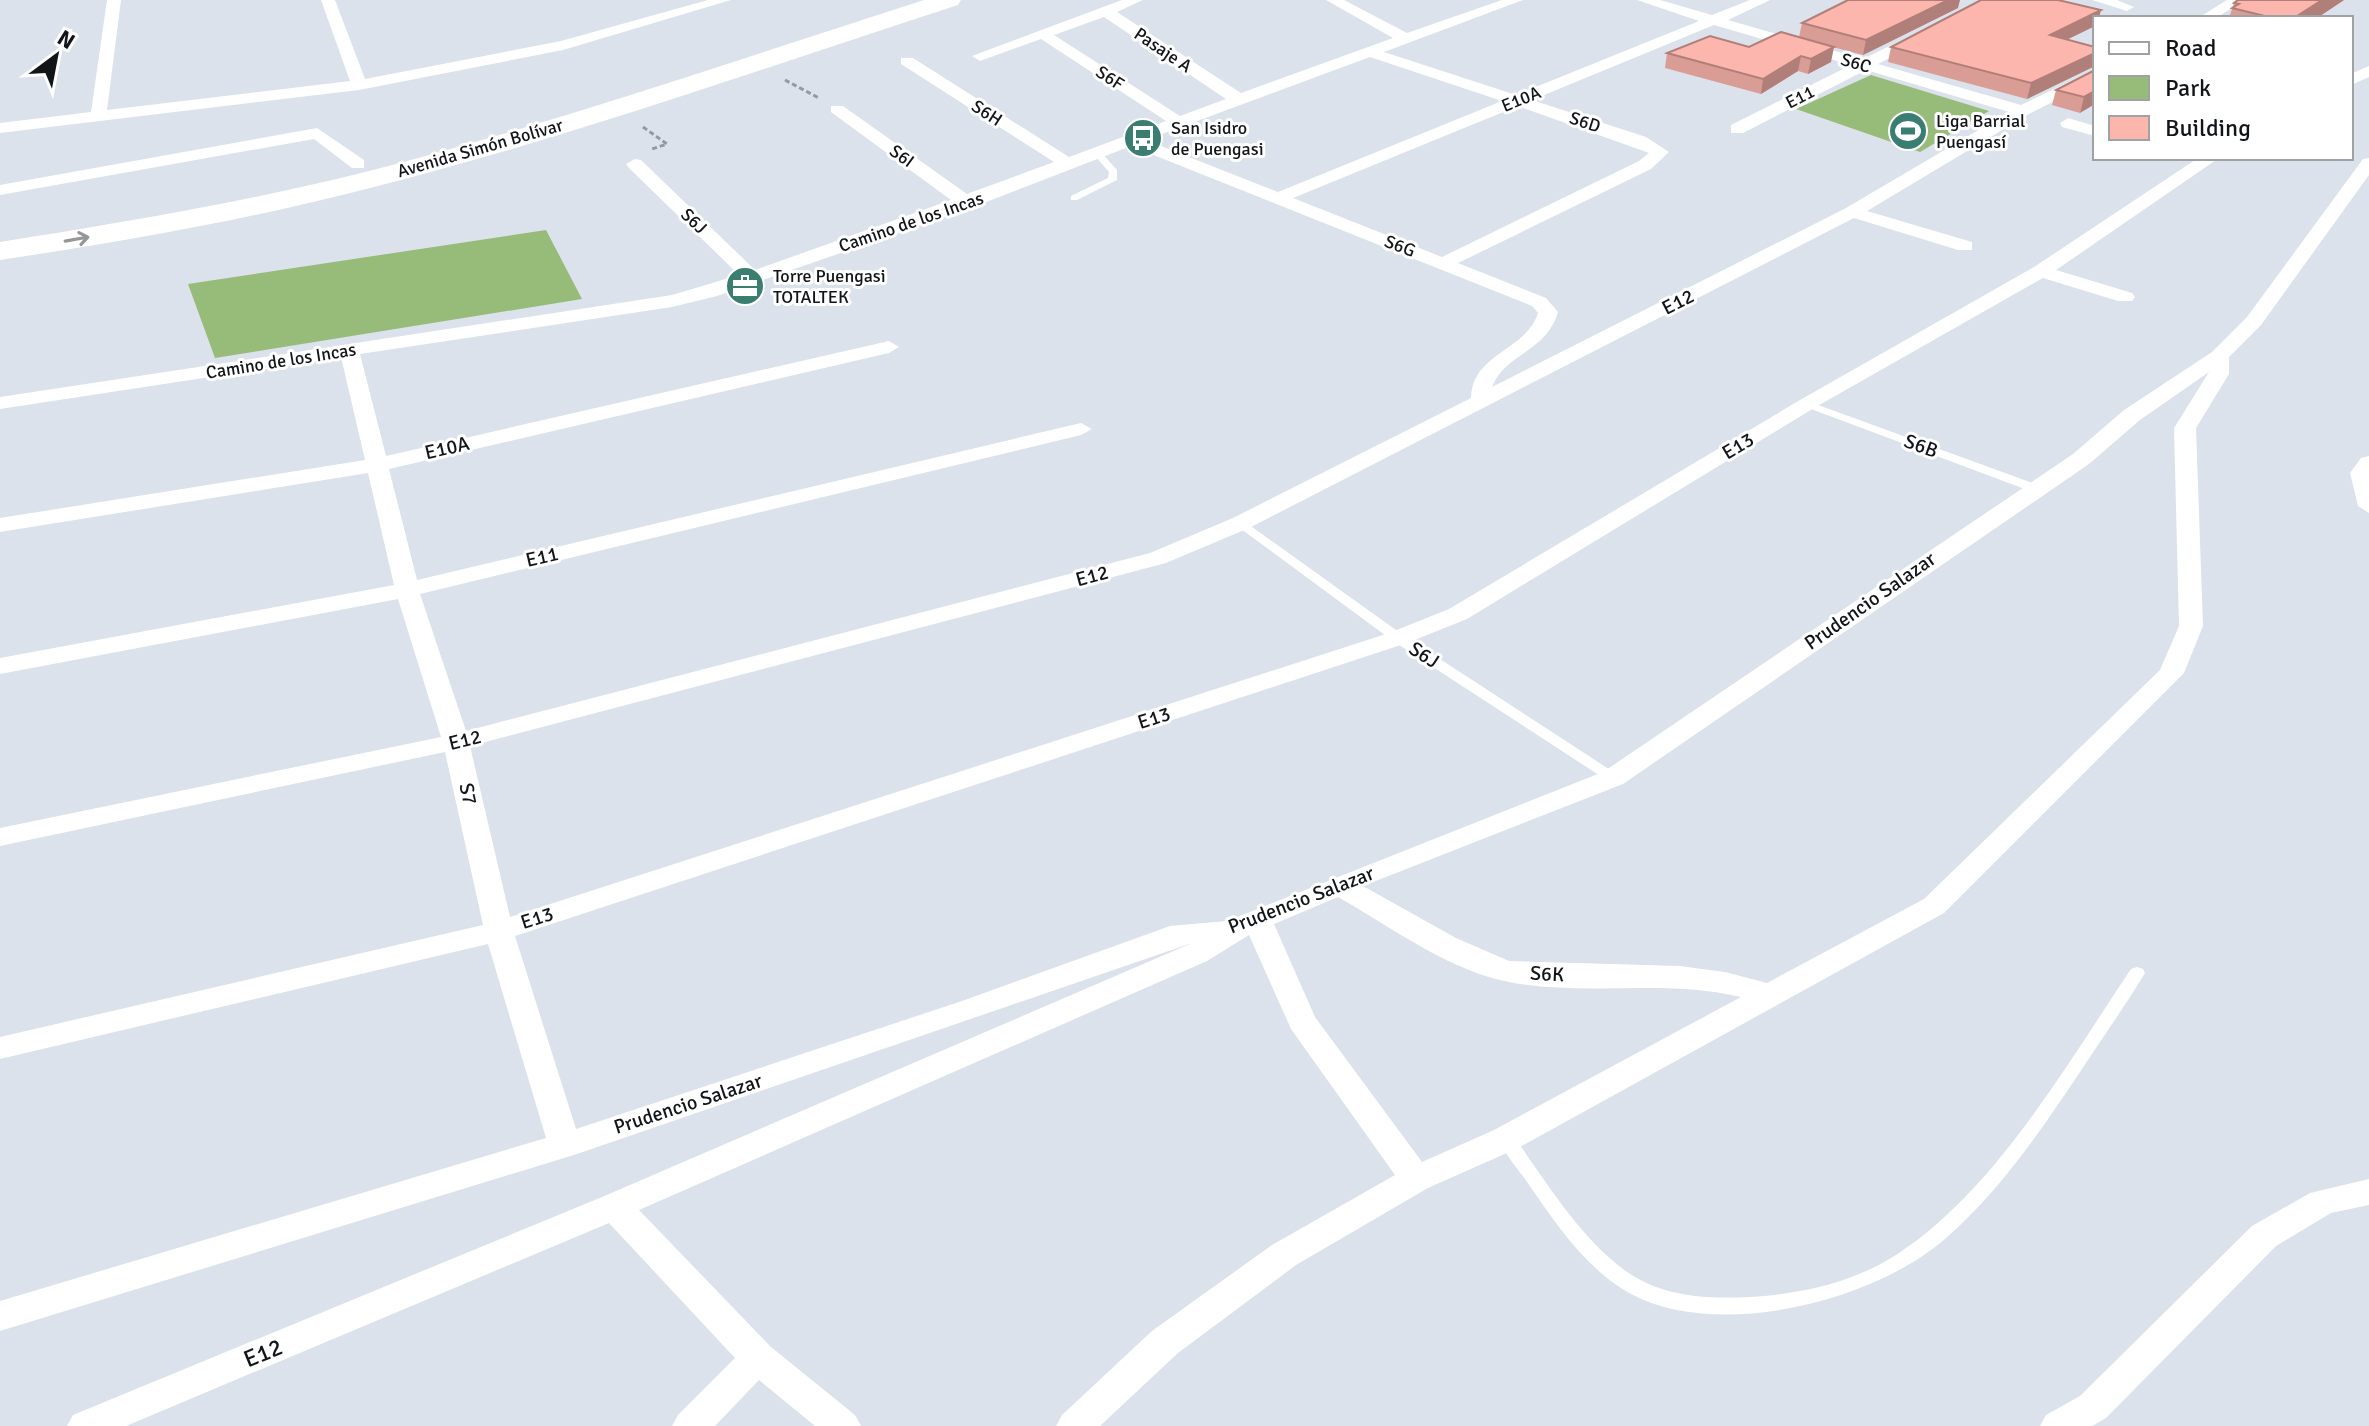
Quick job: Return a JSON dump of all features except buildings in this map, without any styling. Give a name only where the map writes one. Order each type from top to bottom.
[{"type":"highway","name":"Avenida Simón Bolívar","points":[[0,229],[358,164],[484,130],[894,0]]},
{"type":"highway","name":"Avenida Simón Bolívar","points":[[0,251],[178,221],[415,168],[616,108],[949,0]]},
{"type":"street","points":[[98,118],[114,0]]},
{"type":"street","points":[[328,0],[359,85]]},
{"type":"street","points":[[0,128],[359,85],[563,45],[687,6],[724,0]]},
{"type":"street","points":[[980,56],[1136,0]]},
{"type":"street","points":[[1333,0],[1405,38]]},
{"type":"street","name":"Camino de los Incas","points":[[0,403],[672,301],[752,277],[967,203],[1367,51],[1516,0]]},
{"type":"street","name":"S6C","points":[[1644,0],[2023,111]]},
{"type":"street","name":"E10A","points":[[1278,198],[1763,0]]},
{"type":"street","points":[[2099,0],[2127,7]]},
{"type":"street","points":[[2209,16],[2238,0]]},
{"type":"street","name":"Pasaje A","points":[[1104,10],[1238,99]]},
{"type":"street","name":"E11","points":[[1737,129],[1940,26]]},
{"type":"street","name":"S6F","points":[[1041,33],[1179,122]]},
{"type":"street","name":"S6D","points":[[1367,51],[1651,145],[1660,152],[1658,156],[1444,263]]},
{"type":"street","name":"S6H","points":[[907,61],[1068,164]]},
{"type":"street","name":"E12","points":[[0,837],[456,742],[1158,558],[1241,523],[1852,212],[2023,111],[2093,75]]},
{"type":"street","name":"S6I","points":[[837,109],[967,203]]},
{"type":"street","points":[[2068,123],[2093,130]]},
{"type":"street","points":[[0,190],[104,174],[317,133],[358,164]]},
{"type":"street","name":"S6G","points":[[1134,141],[1539,302],[1548,312],[1544,329],[1481,379],[1481,403]]},
{"type":"street","name":"E13","points":[[0,1048],[499,931],[1398,638],[1458,614],[1807,404],[2041,271],[2201,160]]},
{"type":"street","name":"Prudencio Salazar","points":[[0,1316],[565,1145],[973,1009],[1180,933],[1244,926],[1339,885],[1613,778],[2034,488],[2081,459],[2132,415],[2219,356],[2254,321],[2369,163]]},
{"type":"street","name":"S6J","points":[[635,164],[752,277]]},
{"type":"street","points":[[1852,212],[1965,246]]},
{"type":"street","points":[[2041,271],[2125,297]]},
{"type":"street","name":"E10A","points":[[0,525],[376,465],[889,347]]},
{"type":"street","name":"S7","points":[[349,350],[407,590],[456,742],[499,931],[565,1145]]},
{"type":"street","points":[[1075,1426],[1165,1342],[1284,1255],[1416,1179],[1506,1139],[1934,906],[2171,673],[2191,626],[2185,428],[2219,374],[2219,356]]},
{"type":"street","name":"E11","points":[[0,666],[407,590],[1081,429]]},
{"type":"street","points":[[2369,463],[2361,473],[2369,506]]},
{"type":"street","name":"S6K","points":[[1339,885],[1475,959],[1507,971],[1543,975],[1697,976],[1730,981],[1772,996]]},
{"type":"street","points":[[1244,926],[1302,1021],[1416,1179]]},
{"type":"street","name":"E12","points":[[86,1426],[614,1206],[1196,954],[1244,926]]},
{"type":"street","points":[[2059,1426],[2093,1407],[2264,1236],[2322,1202],[2369,1192]]},
{"type":"street","points":[[614,1206],[758,1358],[842,1426]]},
{"type":"street","points":[[691,1426],[758,1358]]},
{"type":"lane","points":[[1074,198],[1112,180],[1114,172],[1098,154]]},
{"type":"lane","name":"S6B","points":[[1807,404],[2034,488]]},
{"type":"lane","name":"S6J","points":[[1241,523],[1398,638],[1613,778]]},
{"type":"lane","points":[[1506,1139],[1594,1255],[1639,1288],[1697,1306],[1793,1300],[1835,1289],[1905,1259],[1955,1220],[2030,1129],[2137,973]]},
{"type":"path","points":[[754,62],[837,109]]},
{"type":"path","points":[[616,108],[667,144],[626,157],[635,164]]},
{"type":"green space","name":"Liga Barrial Puengasí","points":[[1871,75],[1989,111],[1920,152],[1796,109]]},
{"type":"green space","points":[[546,230],[582,299],[215,358],[188,284]]},
{"type":"place","name":"Liga Barrial Puengasí","points":[[1908,131]]},
{"type":"place","name":"San Isidro de Puengasi","points":[[1143,138]]},
{"type":"place","name":"Torre Puengasi TOTALTEK","points":[[745,286]]}]
